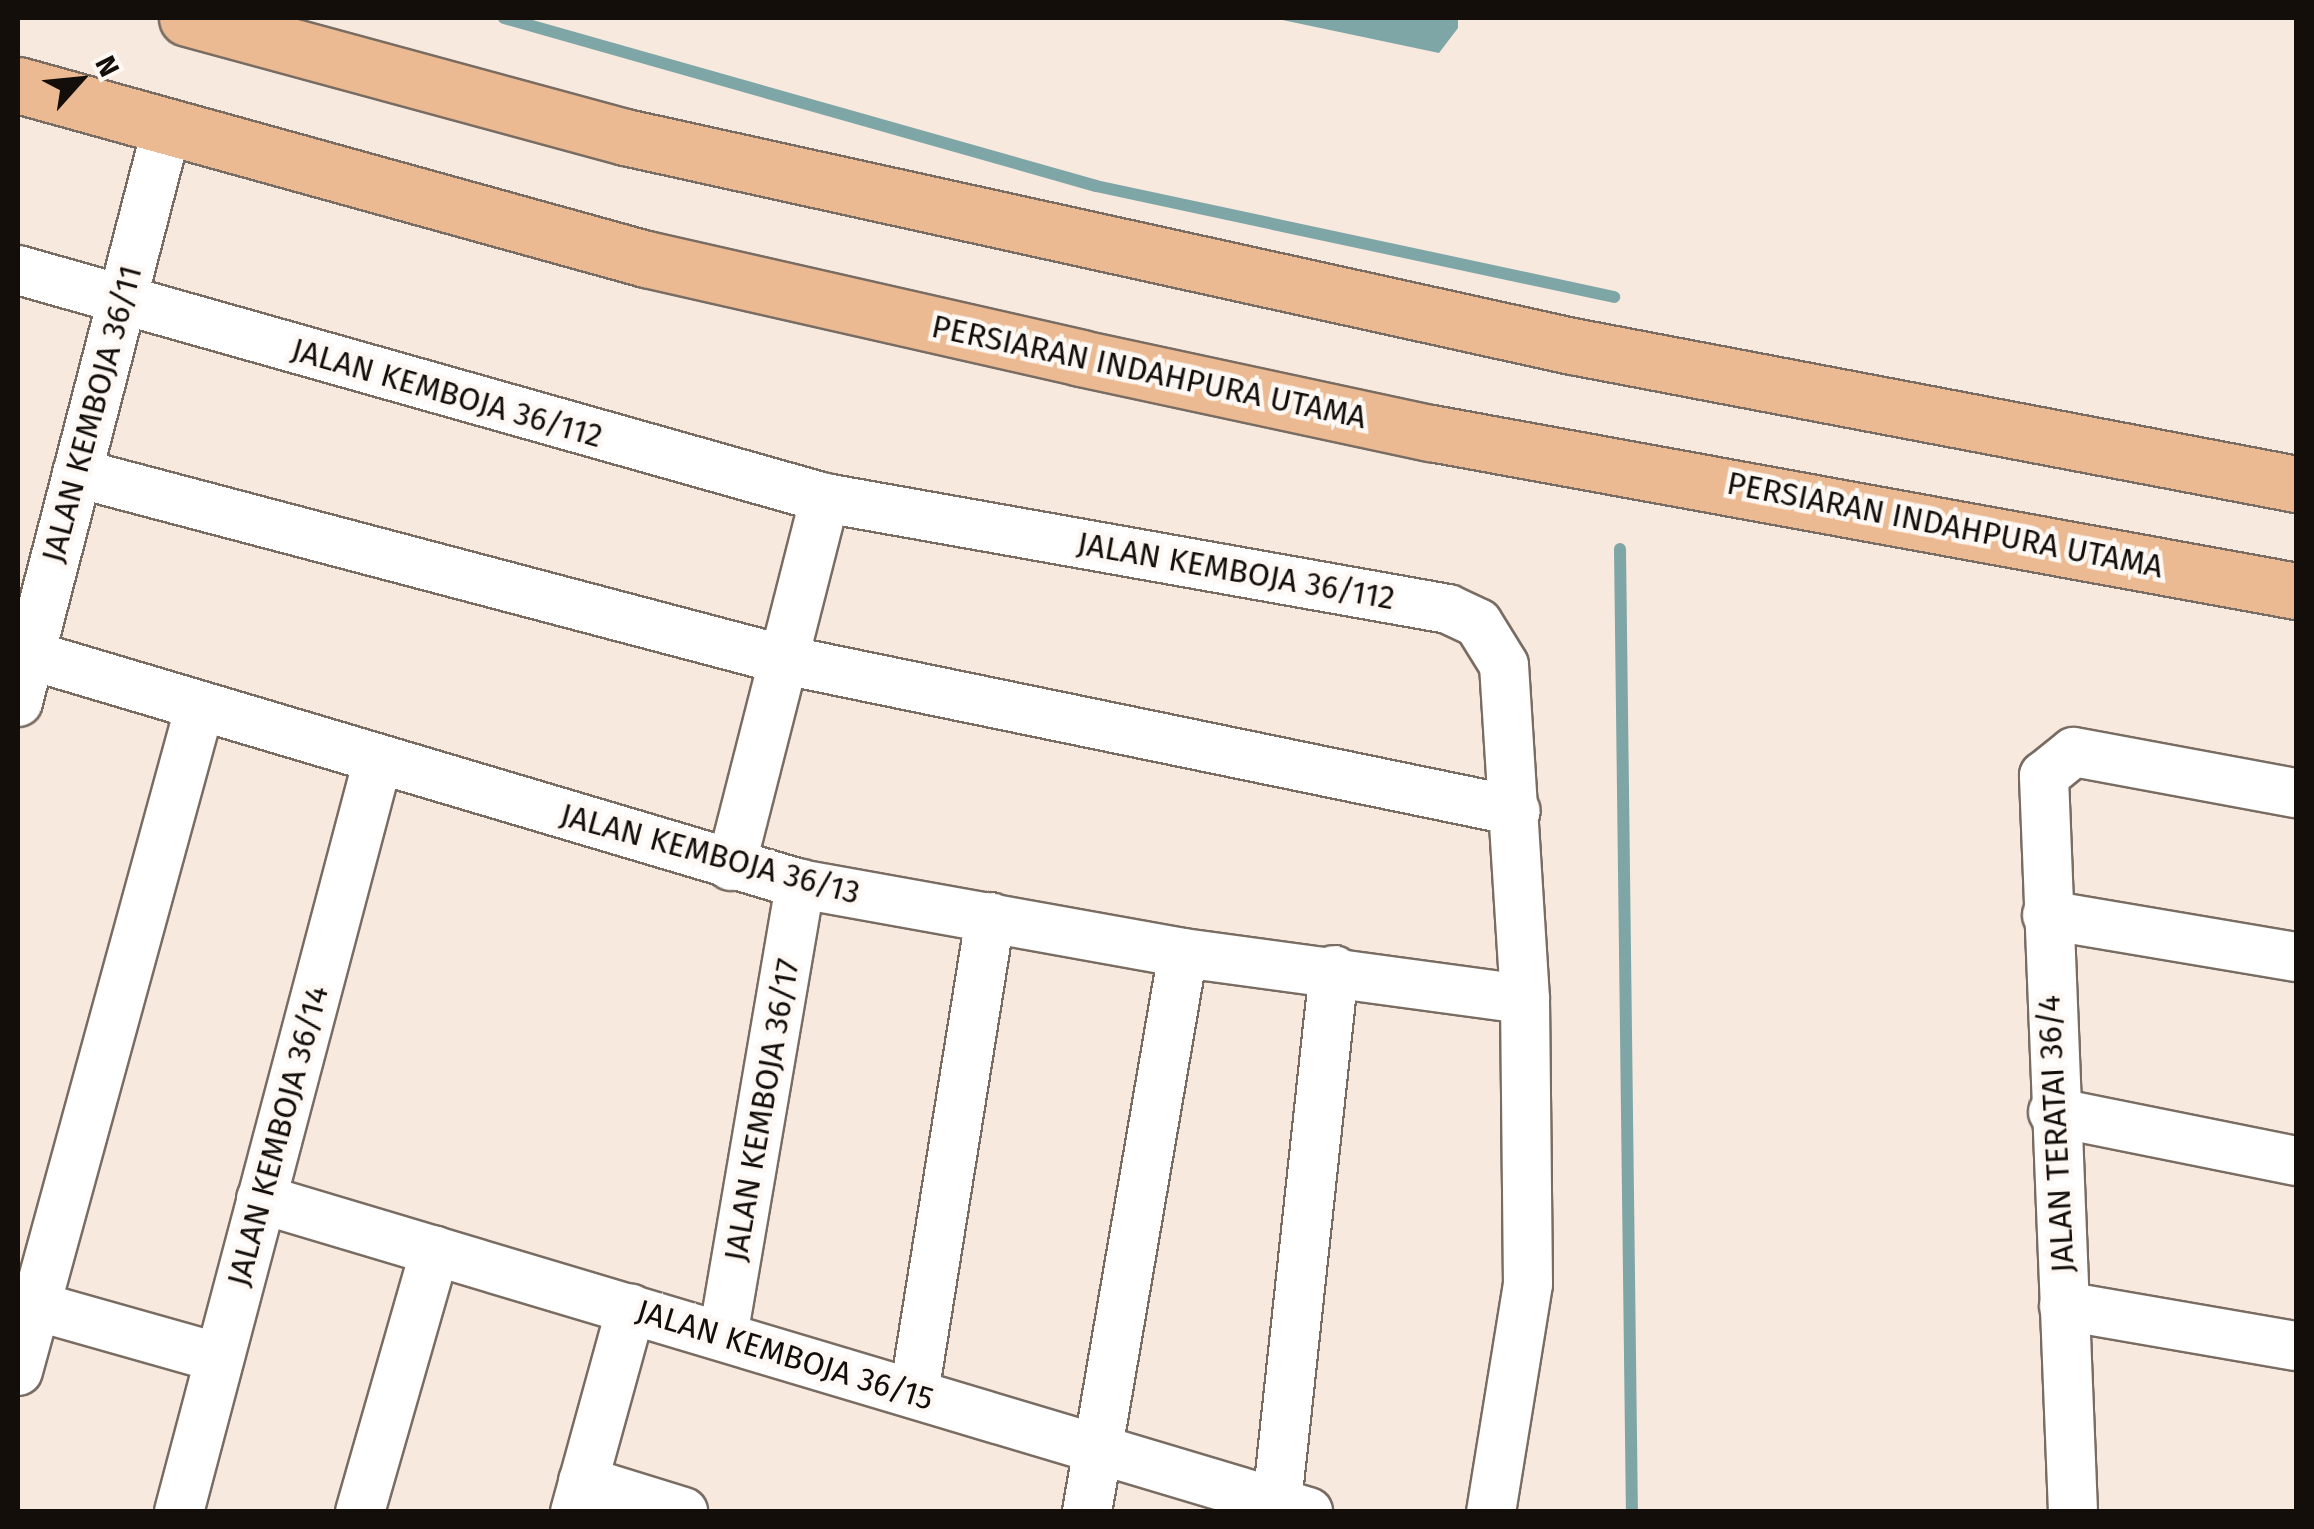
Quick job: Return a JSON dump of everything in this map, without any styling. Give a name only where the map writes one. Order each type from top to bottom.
[{"type":"main road","points":[[187,18],[702,154],[1572,346],[2296,484]]},
{"type":"main road","name":"PERSIARAN INDAHPURA UTAMA","points":[[18,85],[646,259],[1080,358],[1431,433],[2296,592]]},
{"type":"street","name":"JALAN KEMBOJA 36/11","points":[[18,702],[167,127]]},
{"type":"street","name":"JALAN KEMBOJA 36/112","points":[[18,270],[825,498],[1464,614],[1504,665],[1525,998],[1528,1284],[1491,1512]]},
{"type":"street","points":[[77,473],[785,660],[1516,811]]},
{"type":"street","points":[[732,866],[825,498]]},
{"type":"street","name":"JALAN KEMBOJA 36/13","points":[[30,655],[800,884],[1183,952],[1525,998]]},
{"type":"street","points":[[18,1372],[26,1304],[200,706]]},
{"type":"street","name":"JALAN TERATAI 36/4","points":[[2085,1509],[2064,1306],[2053,1112],[2044,776],[2056,760],[2074,752],[2296,793]]},
{"type":"street","name":"JALAN KEMBOJA 36/14","points":[[179,1512],[378,760]]},
{"type":"street","name":"JALAN KEMBOJA 36/17","points":[[723,1336],[800,884]]},
{"type":"street","points":[[2048,915],[2296,957]]},
{"type":"street","points":[[914,1394],[990,916]]},
{"type":"street","points":[[1087,1512],[1104,1450],[1183,952]]},
{"type":"street","points":[[1293,1507],[1334,970]]},
{"type":"street","points":[[2053,1112],[2296,1161]]},
{"type":"street","name":"JALAN KEMBOJA 36/15","points":[[261,1199],[1293,1507]]},
{"type":"street","points":[[360,1512],[435,1250]]},
{"type":"street","points":[[26,1304],[219,1358]]},
{"type":"street","points":[[2064,1306],[2296,1346]]},
{"type":"street","points":[[631,1309],[579,1496],[683,1512]]},
{"type":"water","points":[[1273,18],[1458,18],[1458,28],[1439,53]]},
{"type":"waterway","points":[[504,18],[1096,186],[1614,297]]},
{"type":"waterway","points":[[1620,549],[1632,1512]]}]
